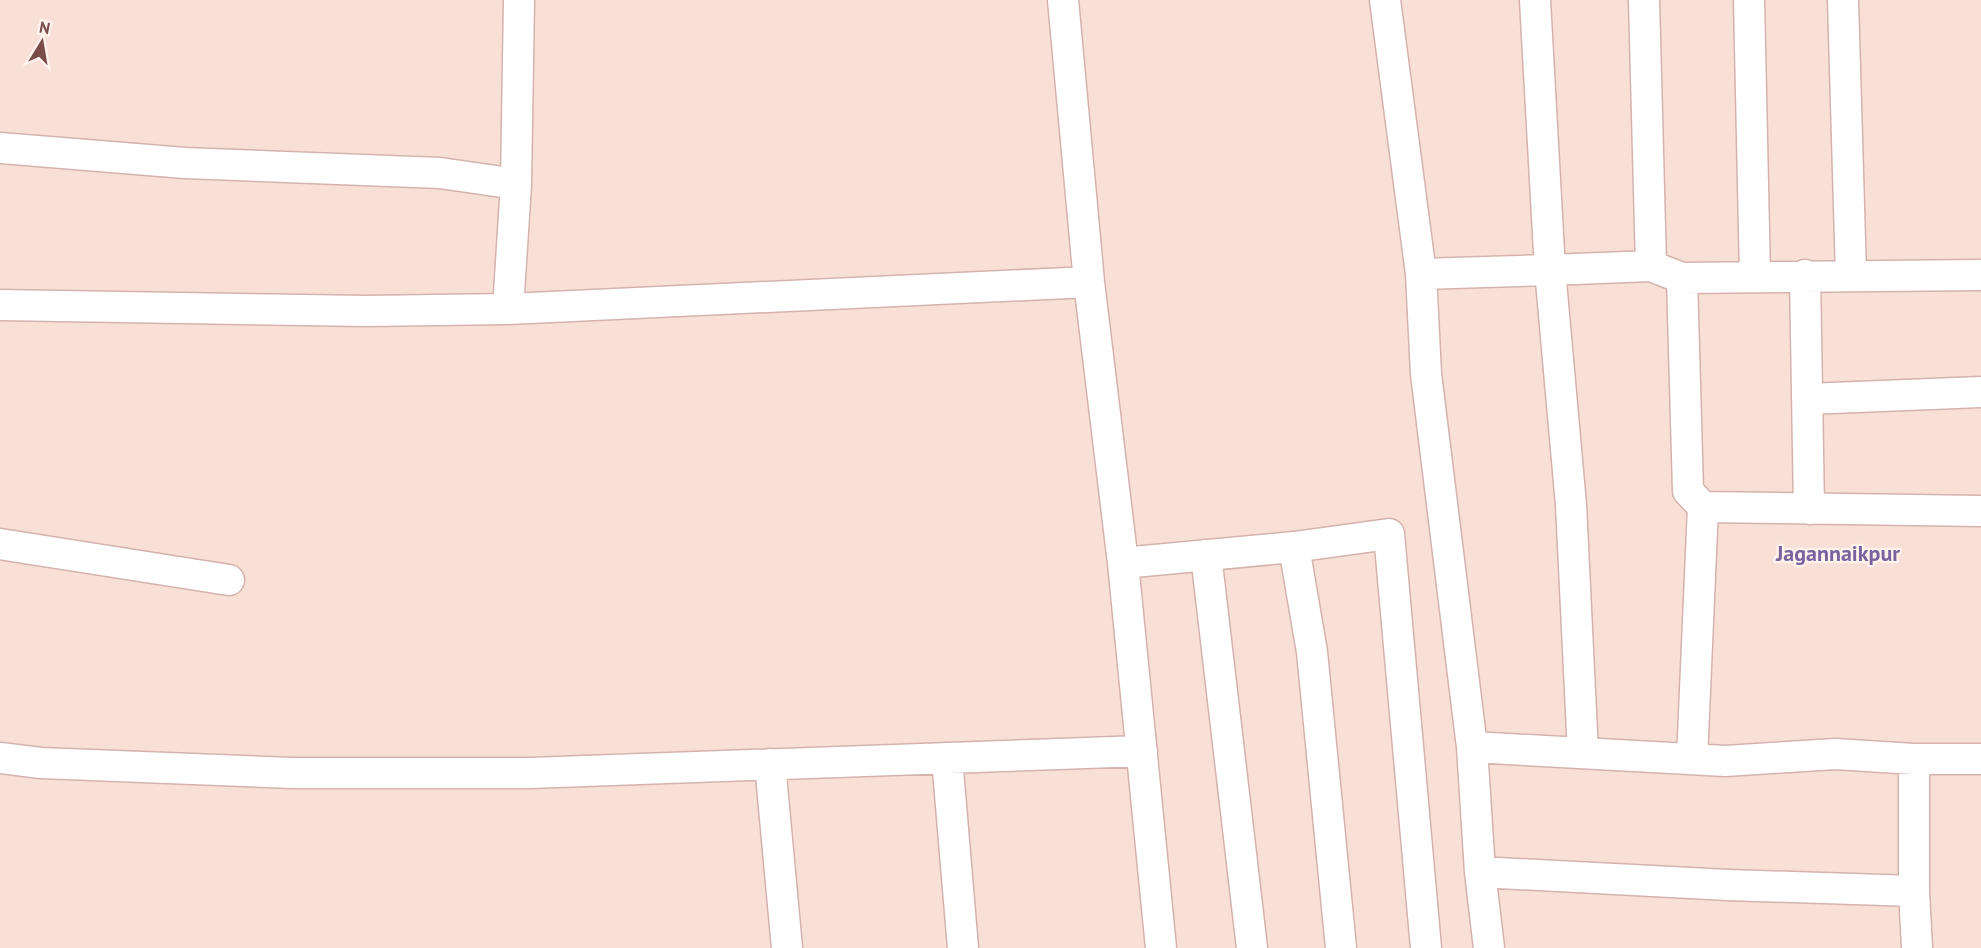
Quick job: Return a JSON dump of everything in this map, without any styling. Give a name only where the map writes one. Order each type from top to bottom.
[{"type":"street","points":[[508,309],[516,184],[519,0]]},
{"type":"street","points":[[1064,0],[1089,282],[1123,563],[1161,948]]},
{"type":"street","points":[[1385,0],[1422,274],[1426,374],[1472,747],[1480,872],[1489,948]]},
{"type":"street","points":[[1535,0],[1550,270],[1571,505],[1583,753]]},
{"type":"street","points":[[1644,0],[1651,266]]},
{"type":"street","points":[[1749,0],[1755,276]]},
{"type":"street","points":[[1843,0],[1851,275]]},
{"type":"street","points":[[0,148],[185,162],[440,173],[516,184]]},
{"type":"street","points":[[1422,274],[1651,266],[1682,278],[1981,275]]},
{"type":"street","points":[[1805,275],[1809,508]]},
{"type":"street","points":[[1682,278],[1688,491],[1703,507],[1692,759]]},
{"type":"street","points":[[0,306],[366,311],[508,309],[1089,282]]},
{"type":"street","points":[[1807,399],[1981,392]]},
{"type":"street","points":[[1703,507],[1981,511]]},
{"type":"street","points":[[1123,563],[1294,547],[1389,534],[1426,948]]},
{"type":"street","points":[[0,544],[229,580]]},
{"type":"street","points":[[1294,547],[1312,652],[1341,948]]},
{"type":"street","points":[[1206,555],[1252,948]]},
{"type":"street","points":[[1472,747],[1725,761],[1835,754],[1914,759],[1981,759]]},
{"type":"street","points":[[0,758],[41,763],[291,773],[530,773],[1142,751]]},
{"type":"street","points":[[947,758],[963,948]]},
{"type":"street","points":[[1914,759],[1914,891],[1917,948]]},
{"type":"street","points":[[770,764],[787,948]]},
{"type":"street","points":[[1480,872],[1728,885],[1914,891]]},
{"type":"shaded area","points":[[0,0],[1981,0],[1981,948],[0,948]]},
{"type":"district","name":"Jagannaikpur","points":[[1838,553]]}]
